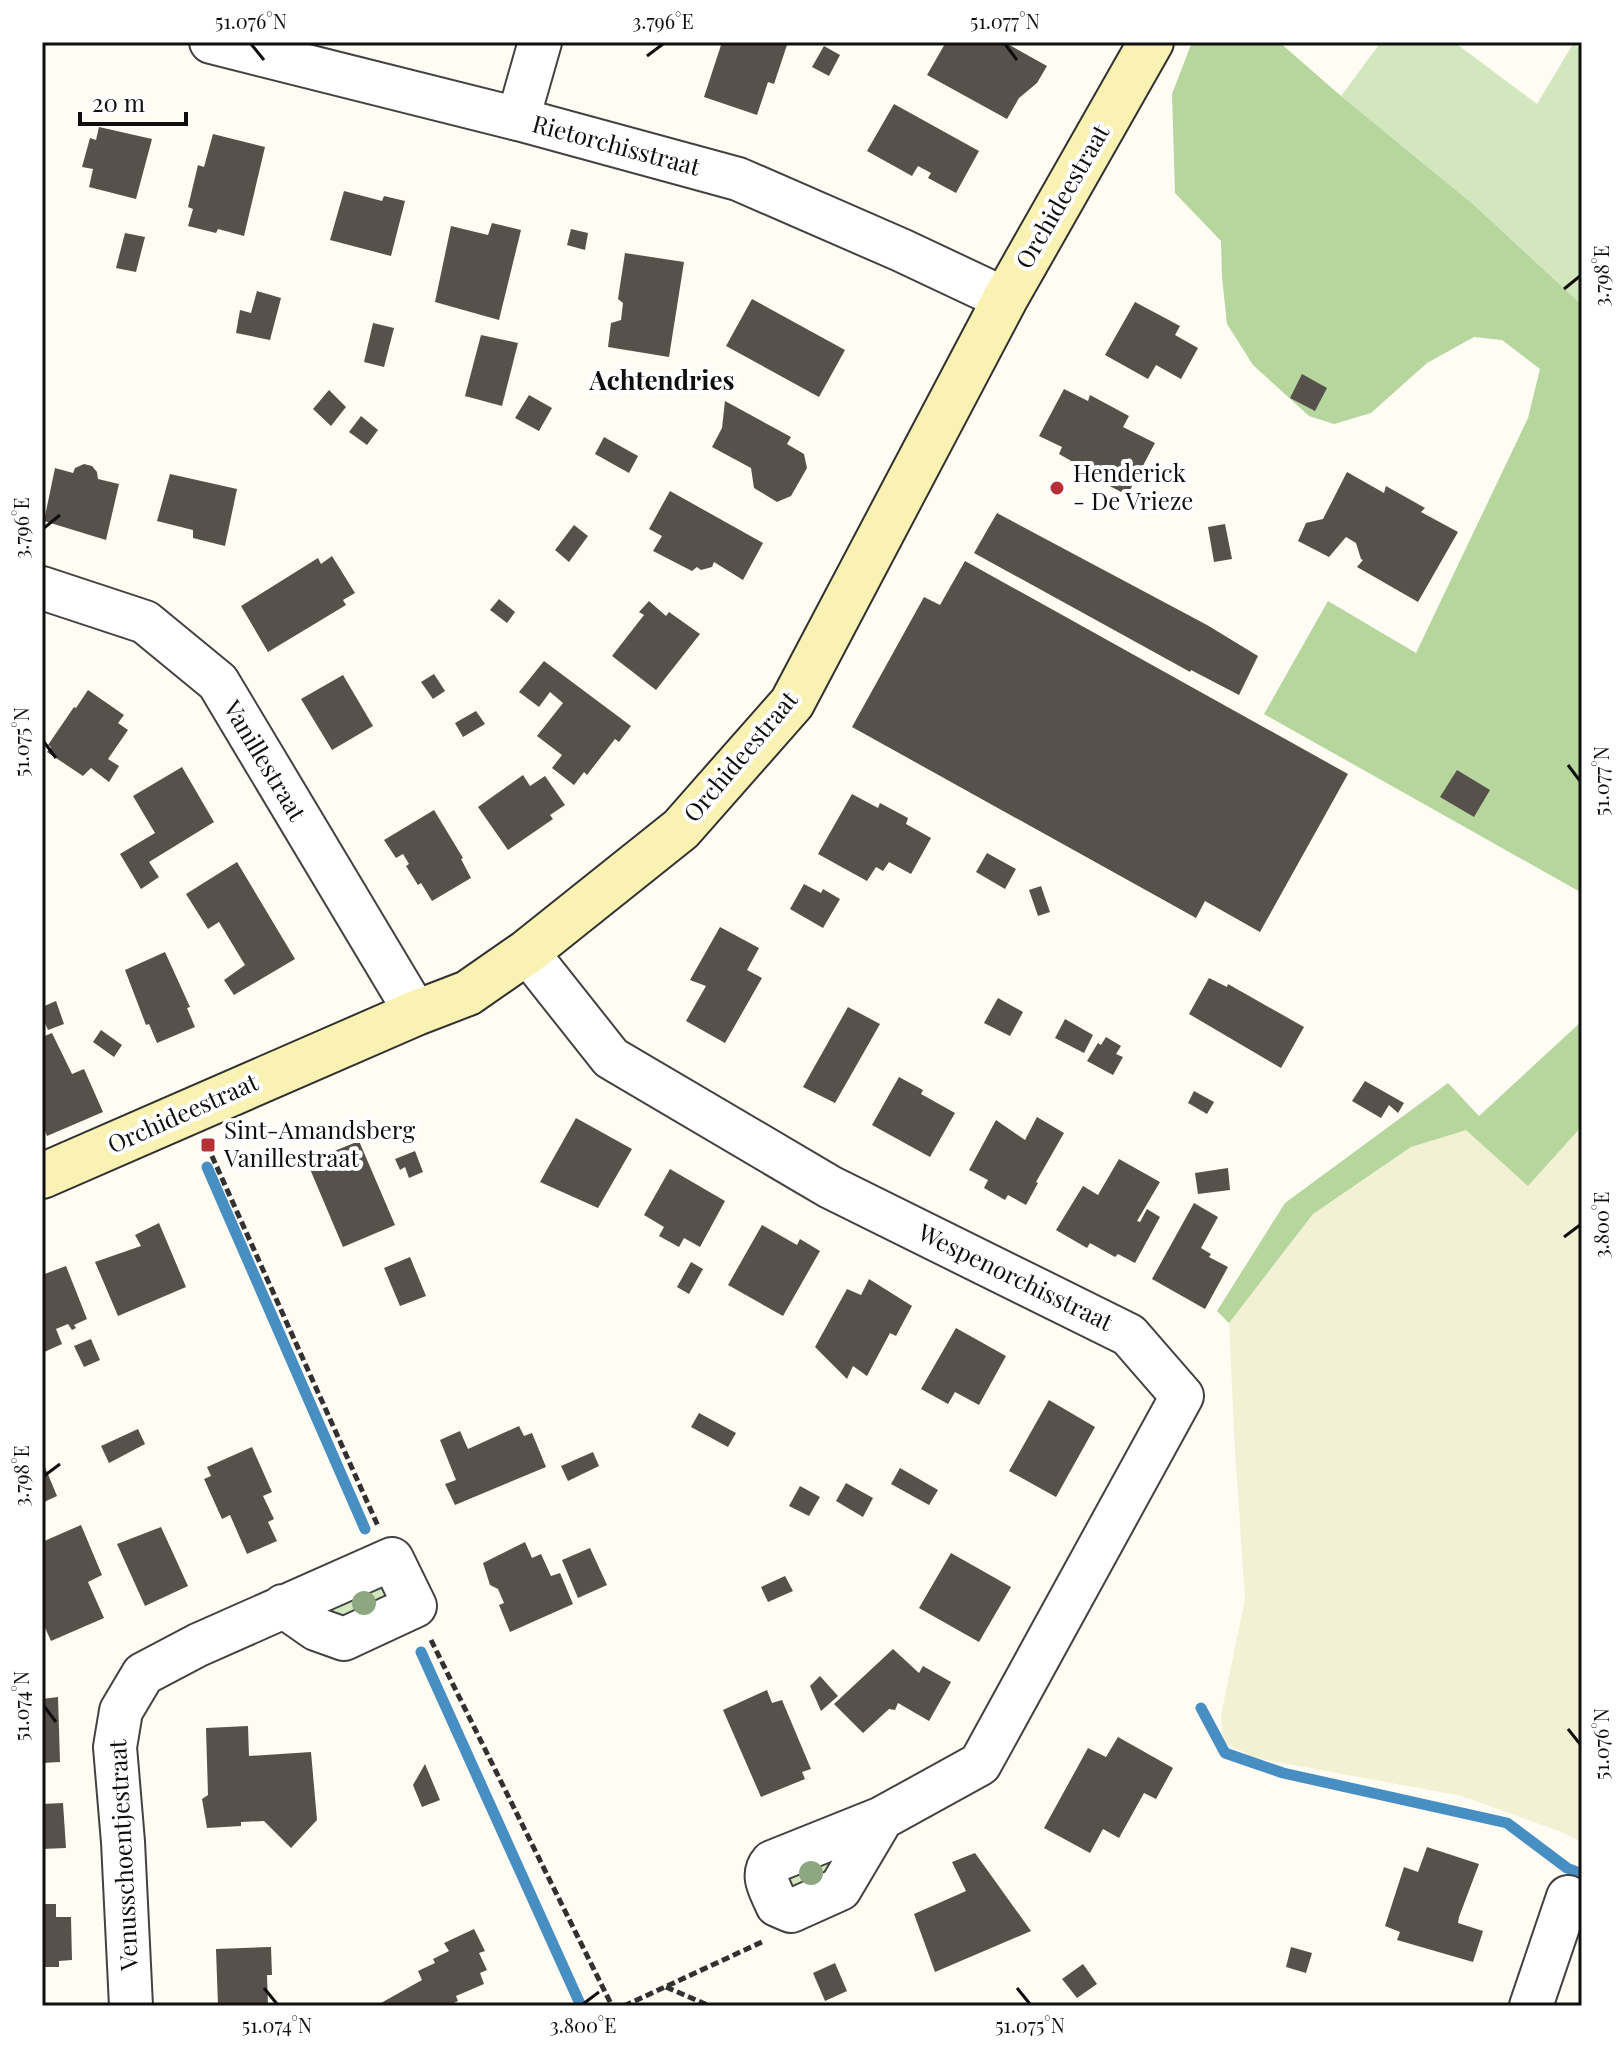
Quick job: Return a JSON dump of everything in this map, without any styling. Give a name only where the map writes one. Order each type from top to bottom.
[{"type":"street","name":"Rietorchisstraat","points":[[211,42],[518,119],[738,179],[1005,299]]},
{"type":"street","points":[[518,119],[540,42]]},
{"type":"street","name":"Orchideestraat","points":[[42,1176],[468,993],[527,952],[681,829],[792,703],[1005,299],[1151,42]]},
{"type":"street","name":"Vanillestraat","points":[[42,588],[145,622],[218,682],[416,1013]]},
{"type":"street","name":"Wespenorchisstraat","points":[[527,952],[611,1058],[830,1187],[1129,1335],[1182,1396],[980,1764],[882,1818],[840,1889],[791,1911]]},
{"type":"street","points":[[283,1606],[316,1629],[344,1639],[415,1606],[392,1559]]},
{"type":"street","name":"Venusschoentjestraat","points":[[131,2006],[115,1747],[121,1711],[143,1674],[198,1645],[392,1559]]},
{"type":"street","points":[[1531,2006],[1568,1897]]},
{"type":"path","points":[[192,1111],[392,1559]]},
{"type":"path","points":[[415,1606],[612,2006]]},
{"type":"path","points":[[624,2006],[769,1939],[791,1911]]},
{"type":"path","points":[[665,1987],[710,2006]]},
{"type":"shaded area","points":[[1582,1126],[1582,1842],[1462,1796],[1255,1758],[1223,1742],[1221,1715],[1245,1599],[1229,1323],[1313,1214],[1411,1147],[1466,1129],[1544,1167]]},
{"type":"green space","points":[[1192,42],[1279,42],[1474,205],[1582,305],[1582,893],[1264,714],[1328,601],[1416,653],[1528,418],[1540,369],[1502,340],[1474,337],[1427,363],[1371,413],[1334,424],[1309,416],[1253,365],[1227,324],[1221,241],[1175,193],[1172,94]]},
{"type":"green space","points":[[1381,42],[1454,42],[1537,104],[1573,44],[1582,50],[1582,305],[1474,205],[1341,96]]},
{"type":"green space","points":[[1582,1021],[1582,1126],[1528,1186],[1466,1130],[1411,1147],[1313,1214],[1229,1323],[1217,1311],[1285,1203],[1448,1083],[1479,1116]]},
{"type":"green space","points":[[381,1584],[390,1595],[342,1625],[331,1616],[332,1606]]},
{"type":"green space","points":[[828,1859],[834,1867],[793,1895],[784,1877]]},
{"type":"building","points":[[722,42],[788,42],[774,84],[768,82],[757,115],[704,97]]},
{"type":"building","points":[[946,42],[1004,42],[1047,66],[1037,83],[1019,98],[1007,119],[927,75]]},
{"type":"building","points":[[824,46],[840,55],[829,76],[812,67]]},
{"type":"building","points":[[894,104],[979,151],[956,193],[928,178],[931,173],[918,166],[912,176],[867,151]]},
{"type":"building","points":[[99,127],[152,139],[136,199],[89,187],[93,169],[82,167],[90,138],[96,140]]},
{"type":"building","points":[[213,134],[265,147],[244,236],[188,226],[193,209],[188,207],[198,165],[204,167]]},
{"type":"building","points":[[344,191],[382,201],[384,196],[405,201],[391,256],[330,240]]},
{"type":"building","points":[[492,223],[521,230],[499,320],[435,302],[451,226],[488,235]]},
{"type":"building","points":[[571,229],[588,233],[585,250],[567,245]]},
{"type":"building","points":[[125,233],[145,237],[136,272],[116,268]]},
{"type":"building","points":[[625,253],[684,262],[669,357],[608,347],[611,323],[621,320],[623,303],[618,299]]},
{"type":"building","points":[[257,291],[281,298],[270,340],[236,333],[240,310],[251,313]]},
{"type":"building","points":[[752,299],[845,350],[819,397],[726,346]]},
{"type":"building","points":[[1135,302],[1180,326],[1175,335],[1198,348],[1181,379],[1156,365],[1148,379],[1105,355]]},
{"type":"building","points":[[373,323],[394,328],[384,367],[364,362]]},
{"type":"building","points":[[481,335],[518,343],[502,406],[465,396]]},
{"type":"building","points":[[1302,374],[1327,388],[1315,411],[1290,398]]},
{"type":"building","points":[[1064,389],[1088,401],[1090,395],[1129,416],[1123,427],[1155,443],[1129,492],[1125,494],[1098,480],[1096,475],[1059,454],[1062,447],[1039,436]]},
{"type":"building","points":[[329,390],[346,407],[331,426],[313,409]]},
{"type":"building","points":[[529,395],[552,408],[539,431],[515,418]]},
{"type":"building","points":[[725,401],[791,437],[787,444],[804,454],[807,468],[791,496],[777,502],[754,488],[751,468],[712,447],[722,428]]},
{"type":"building","points":[[361,416],[378,430],[367,445],[349,432]]},
{"type":"building","points":[[604,437],[638,456],[629,473],[595,454]]},
{"type":"building","points":[[84,464],[92,466],[98,479],[119,484],[106,540],[44,521],[55,468],[73,473],[75,468]]},
{"type":"building","points":[[1347,472],[1384,493],[1386,486],[1425,508],[1421,512],[1458,532],[1418,602],[1357,567],[1363,560],[1356,543],[1346,537],[1329,557],[1298,541],[1306,523],[1323,519]]},
{"type":"building","points":[[170,474],[237,489],[225,546],[193,538],[193,530],[157,521]]},
{"type":"building","points":[[670,491],[763,543],[743,580],[714,562],[712,567],[701,570],[697,567],[692,571],[653,551],[662,536],[649,529]]},
{"type":"building","points":[[997,513],[1207,625],[1258,656],[1239,695],[1190,672],[974,553]]},
{"type":"building","points":[[1225,524],[1232,559],[1214,562],[1208,527]]},
{"type":"building","points":[[574,525],[588,536],[569,562],[555,550]]},
{"type":"building","points":[[332,556],[355,593],[343,600],[346,605],[268,652],[241,606],[318,558],[321,564]]},
{"type":"building","points":[[965,561],[1348,774],[1260,932],[1205,901],[1196,918],[852,727],[924,597],[940,605]]},
{"type":"building","points":[[499,599],[515,612],[507,623],[490,610]]},
{"type":"building","points":[[649,601],[666,616],[669,612],[700,634],[656,690],[612,656],[644,615],[639,612]]},
{"type":"building","points":[[544,661],[631,726],[619,742],[615,739],[587,775],[584,772],[574,785],[552,768],[562,755],[537,736],[563,703],[550,692],[539,707],[519,692]]},
{"type":"building","points":[[434,674],[445,691],[433,699],[421,682]]},
{"type":"building","points":[[343,675],[373,726],[332,750],[301,699]]},
{"type":"building","points":[[88,690],[124,715],[118,723],[128,730],[108,759],[119,766],[109,782],[91,768],[83,776],[47,752],[51,747],[48,745]]},
{"type":"building","points":[[476,711],[485,724],[463,737],[455,723]]},
{"type":"building","points":[[182,767],[214,822],[149,862],[159,877],[141,889],[120,854],[155,833],[133,796]]},
{"type":"building","points":[[1457,770],[1490,790],[1474,817],[1440,797]]},
{"type":"building","points":[[523,775],[530,786],[545,776],[565,805],[550,815],[553,819],[508,850],[478,807]]},
{"type":"building","points":[[852,794],[878,808],[880,803],[908,818],[906,824],[931,838],[911,874],[889,862],[883,871],[876,867],[867,881],[818,854]]},
{"type":"building","points":[[434,810],[463,858],[471,878],[432,901],[406,866],[409,864],[403,854],[396,858],[384,840]]},
{"type":"building","points":[[987,853],[1016,869],[1005,889],[976,872]]},
{"type":"building","points":[[237,862],[295,959],[234,995],[224,980],[245,965],[219,922],[208,929],[186,894]]},
{"type":"building","points":[[804,884],[821,893],[823,889],[840,899],[823,928],[790,909]]},
{"type":"building","points":[[1041,886],[1050,912],[1038,916],[1029,890]]},
{"type":"building","points":[[720,927],[759,948],[747,970],[762,978],[725,1043],[686,1021],[706,986],[690,980]]},
{"type":"building","points":[[165,952],[190,1007],[187,1008],[195,1027],[157,1043],[149,1024],[146,1025],[125,970]]},
{"type":"building","points":[[1209,978],[1227,987],[1228,984],[1304,1027],[1281,1068],[1189,1014]]},
{"type":"building","points":[[998,998],[1023,1012],[1010,1036],[984,1023]]},
{"type":"building","points":[[56,1001],[64,1024],[48,1030],[42,1017],[42,1007]]},
{"type":"building","points":[[848,1007],[880,1024],[835,1103],[803,1087]]},
{"type":"building","points":[[1065,1019],[1093,1035],[1084,1053],[1055,1038]]},
{"type":"building","points":[[101,1030],[122,1045],[114,1057],[93,1042]]},
{"type":"building","points":[[52,1033],[72,1074],[84,1069],[103,1112],[47,1136],[42,1124],[42,1037]]},
{"type":"building","points":[[1106,1037],[1121,1046],[1116,1054],[1123,1057],[1113,1075],[1087,1061],[1098,1043],[1101,1045]]},
{"type":"building","points":[[899,1077],[923,1090],[921,1094],[955,1113],[930,1157],[872,1125]]},
{"type":"building","points":[[1365,1081],[1404,1103],[1398,1113],[1389,1105],[1381,1118],[1352,1101]]},
{"type":"building","points":[[1194,1091],[1214,1102],[1207,1114],[1188,1103]]},
{"type":"building","points":[[1037,1117],[1064,1133],[1026,1205],[1008,1195],[1005,1200],[984,1188],[988,1180],[969,1170],[996,1120],[1025,1140]]},
{"type":"building","points":[[576,1118],[632,1149],[598,1208],[540,1182]]},
{"type":"building","points":[[359,1141],[395,1225],[343,1247],[307,1162]]},
{"type":"building","points":[[415,1151],[423,1172],[409,1178],[405,1167],[400,1170],[395,1159]]},
{"type":"building","points":[[1119,1159],[1160,1182],[1137,1221],[1140,1222],[1147,1209],[1160,1217],[1135,1263],[1118,1254],[1115,1257],[1090,1243],[1087,1248],[1056,1230],[1083,1186],[1098,1195]]},
{"type":"building","points":[[1228,1168],[1230,1190],[1198,1194],[1195,1173]]},
{"type":"building","points":[[670,1169],[725,1201],[700,1247],[684,1238],[679,1247],[659,1236],[664,1227],[644,1215]]},
{"type":"building","points":[[1194,1203],[1218,1217],[1201,1248],[1211,1254],[1209,1257],[1228,1267],[1205,1309],[1152,1279]]},
{"type":"building","points":[[159,1223],[186,1287],[118,1316],[95,1262],[141,1246],[135,1235]]},
{"type":"building","points":[[762,1225],[797,1245],[800,1239],[820,1251],[783,1316],[728,1285]]},
{"type":"building","points":[[410,1257],[426,1296],[400,1306],[384,1268]]},
{"type":"building","points":[[691,1262],[703,1269],[689,1294],[677,1287]]},
{"type":"building","points":[[66,1266],[87,1319],[74,1325],[76,1328],[72,1330],[68,1324],[56,1329],[62,1344],[42,1353],[42,1275]]},
{"type":"building","points":[[869,1279],[912,1306],[896,1336],[890,1333],[867,1376],[853,1366],[847,1379],[815,1347],[847,1289],[861,1295]]},
{"type":"building","points":[[956,1328],[1006,1356],[979,1405],[955,1392],[948,1404],[921,1389]]},
{"type":"building","points":[[91,1339],[100,1360],[84,1367],[74,1346]]},
{"type":"building","points":[[1049,1400],[1095,1427],[1056,1497],[1009,1471]]},
{"type":"building","points":[[699,1413],[736,1433],[728,1447],[691,1427]]},
{"type":"building","points":[[519,1426],[524,1436],[532,1433],[546,1467],[455,1505],[445,1484],[456,1480],[440,1440],[460,1431],[468,1449]]},
{"type":"building","points":[[138,1429],[145,1444],[109,1463],[101,1446]]},
{"type":"building","points":[[252,1447],[272,1492],[263,1496],[274,1519],[268,1522],[277,1541],[247,1554],[230,1515],[222,1519],[204,1479],[211,1476],[207,1467]]},
{"type":"building","points":[[593,1452],[599,1466],[568,1481],[561,1466]]},
{"type":"building","points":[[42,1460],[57,1496],[42,1503]]},
{"type":"building","points":[[900,1468],[938,1490],[929,1505],[891,1484]]},
{"type":"building","points":[[846,1483],[873,1498],[863,1517],[836,1501]]},
{"type":"building","points":[[800,1486],[820,1497],[809,1516],[789,1506]]},
{"type":"building","points":[[81,1525],[102,1575],[88,1582],[104,1618],[51,1641],[42,1621],[42,1542]]},
{"type":"building","points":[[161,1527],[188,1586],[145,1606],[117,1544]]},
{"type":"building","points":[[525,1542],[532,1558],[541,1554],[551,1576],[560,1573],[573,1604],[510,1632],[499,1605],[504,1603],[498,1589],[490,1585],[483,1563]]},
{"type":"building","points":[[590,1548],[607,1585],[578,1598],[562,1560]]},
{"type":"building","points":[[951,1553],[1011,1587],[979,1642],[919,1608]]},
{"type":"building","points":[[785,1576],[793,1591],[768,1602],[761,1587]]},
{"type":"building","points":[[893,1649],[919,1673],[923,1666],[951,1682],[929,1721],[898,1703],[895,1710],[889,1709],[863,1733],[834,1704]]},
{"type":"building","points":[[820,1676],[838,1696],[821,1711],[810,1686]]},
{"type":"building","points":[[767,1690],[772,1703],[782,1700],[811,1769],[802,1772],[805,1779],[761,1797],[723,1710]]},
{"type":"building","points":[[58,1697],[60,1762],[42,1763],[42,1699]]},
{"type":"building","points":[[248,1726],[249,1756],[311,1752],[317,1820],[291,1848],[264,1821],[207,1828],[202,1799],[208,1795],[206,1728]]},
{"type":"building","points":[[1118,1737],[1173,1768],[1156,1799],[1144,1793],[1119,1838],[1103,1829],[1090,1853],[1044,1828],[1088,1748],[1106,1757]]},
{"type":"building","points":[[425,1764],[440,1800],[422,1807],[413,1785]]},
{"type":"building","points":[[63,1803],[66,1848],[42,1849],[42,1804]]},
{"type":"building","points":[[1427,1847],[1479,1864],[1458,1923],[1483,1931],[1473,1962],[1397,1940],[1400,1932],[1385,1926],[1404,1867],[1418,1872]]},
{"type":"building","points":[[975,1853],[1031,1931],[935,1972],[914,1914],[966,1891],[952,1862]]},
{"type":"building","points":[[42,1904],[56,1904],[56,1917],[71,1917],[72,1960],[59,1961],[59,1967],[42,1967]]},
{"type":"building","points":[[474,1929],[485,1951],[479,1953],[487,1970],[480,1973],[484,1984],[456,1996],[458,2001],[447,2006],[382,2006],[381,2003],[422,1980],[418,1971],[435,1963],[433,1959],[449,1951],[444,1943]]},
{"type":"building","points":[[271,1947],[272,1975],[267,1975],[268,2006],[218,2006],[216,1949]]},
{"type":"building","points":[[1291,1947],[1312,1953],[1306,1973],[1286,1967]]},
{"type":"building","points":[[835,1963],[847,1991],[825,2001],[813,1973]]},
{"type":"building","points":[[1083,1964],[1097,1984],[1077,1998],[1062,1979]]},
{"type":"waterway","points":[[207,1167],[365,1529]]},
{"type":"waterway","points":[[421,1652],[581,2006]]},
{"type":"waterway","points":[[1201,1708],[1225,1753],[1283,1773],[1507,1823],[1567,1868],[1582,1874]]},
{"type":"place","name":"Henderick - De Vrieze","points":[[1057,488]]},
{"type":"place","name":"Sint-Amandsberg Vanillestraat","points":[[208,1145]]},
{"type":"district","name":"Achtendries","points":[[662,381]]}]
